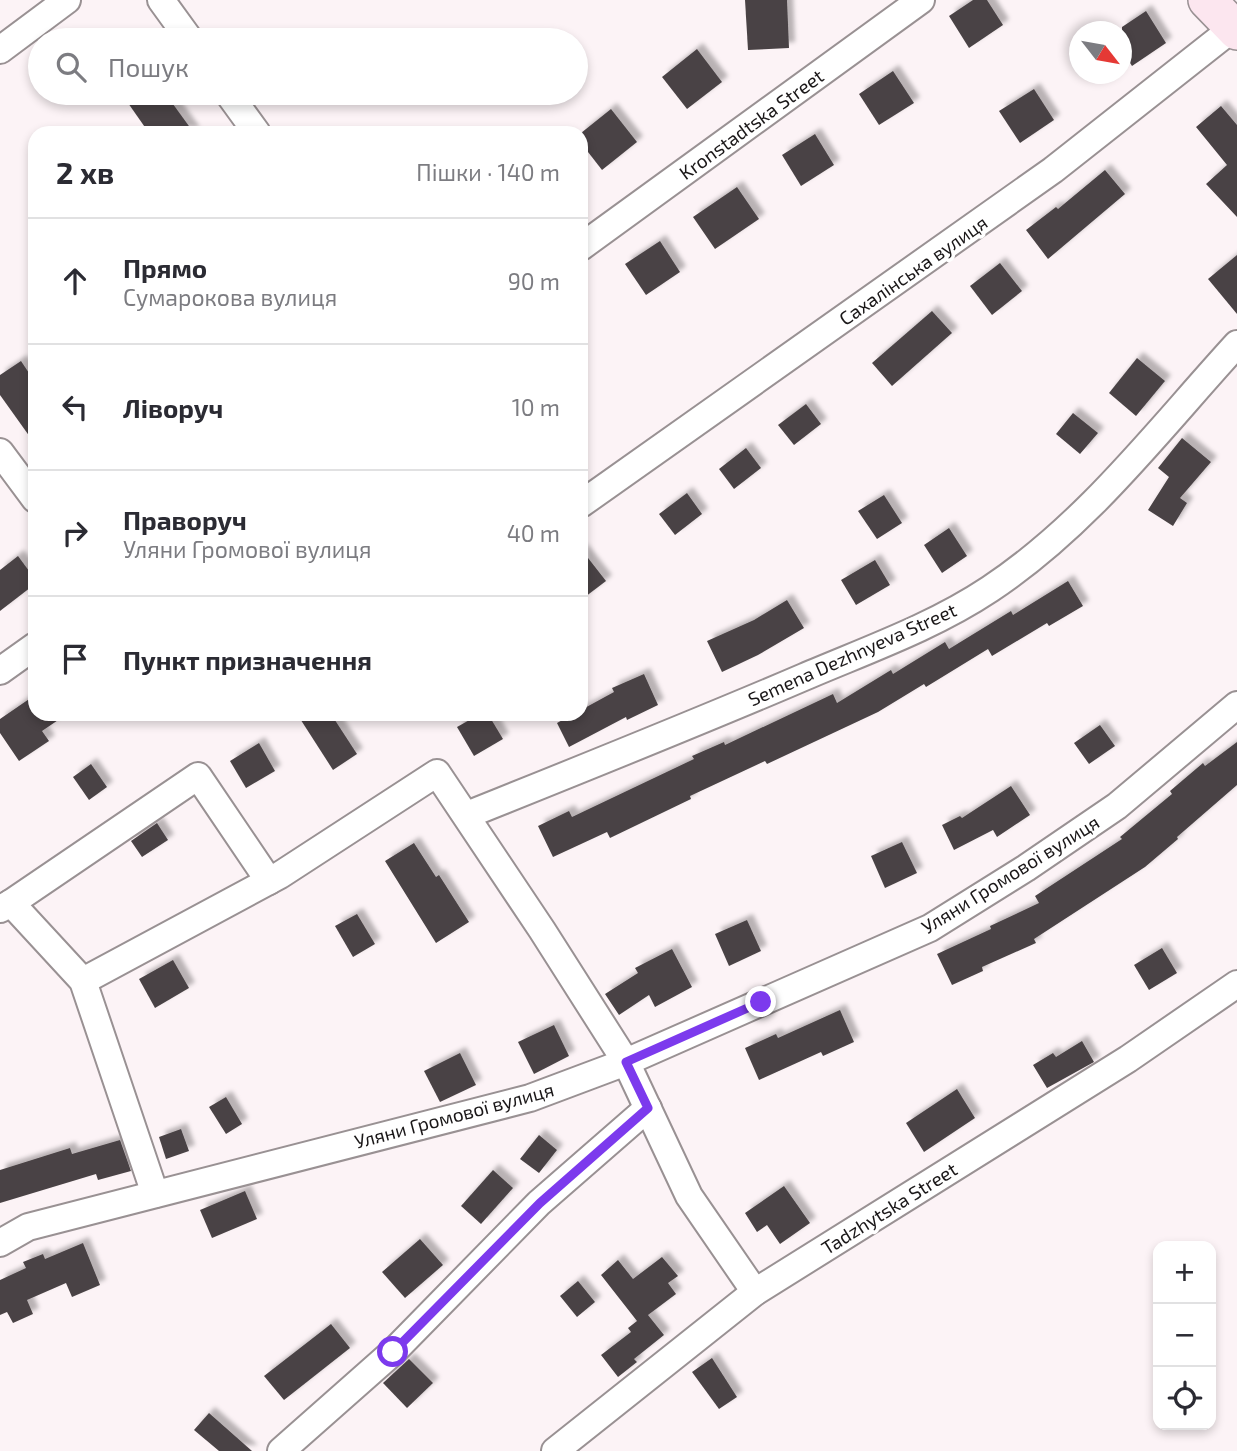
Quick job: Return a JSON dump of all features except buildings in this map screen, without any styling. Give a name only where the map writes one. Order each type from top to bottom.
[{"type":"street","points":[[29,28],[67,0]]},
{"type":"street","points":[[161,0],[181,28]]},
{"type":"street","name":"Kronstadtska Street","points":[[588,242],[921,0]]},
{"type":"street","points":[[1207,0],[1236,28]]},
{"type":"street","name":"Сахалінська вулиця","points":[[588,499],[1053,170],[1236,28]]},
{"type":"street","points":[[0,50],[28,29]]},
{"type":"street","points":[[237,105],[252,126]]},
{"type":"street","name":"Semena Dezhnyeva Street","points":[[467,815],[710,717],[927,625],[991,589],[1102,496],[1237,344]]},
{"type":"street","points":[[0,452],[28,490]]},
{"type":"street","points":[[0,671],[28,651]]},
{"type":"street","name":"Уляни Громової вулиця","points":[[0,1243],[28,1227],[530,1098],[626,1062],[930,928],[1026,868],[1116,806],[1237,705]]},
{"type":"street","points":[[83,981],[269,881],[437,773],[467,815],[626,1062],[689,1196],[755,1292]]},
{"type":"street","points":[[155,1194],[83,981],[6,906],[198,776],[269,881]]},
{"type":"street","name":"Tadzhytska Street","points":[[555,1451],[755,1292],[1128,1059],[1237,984]]},
{"type":"street","points":[[281,1451],[393,1352],[540,1203],[648,1108]]},
{"type":"route","points":[[393,1352],[540,1203],[648,1108],[626,1062],[761,1002]]}]
